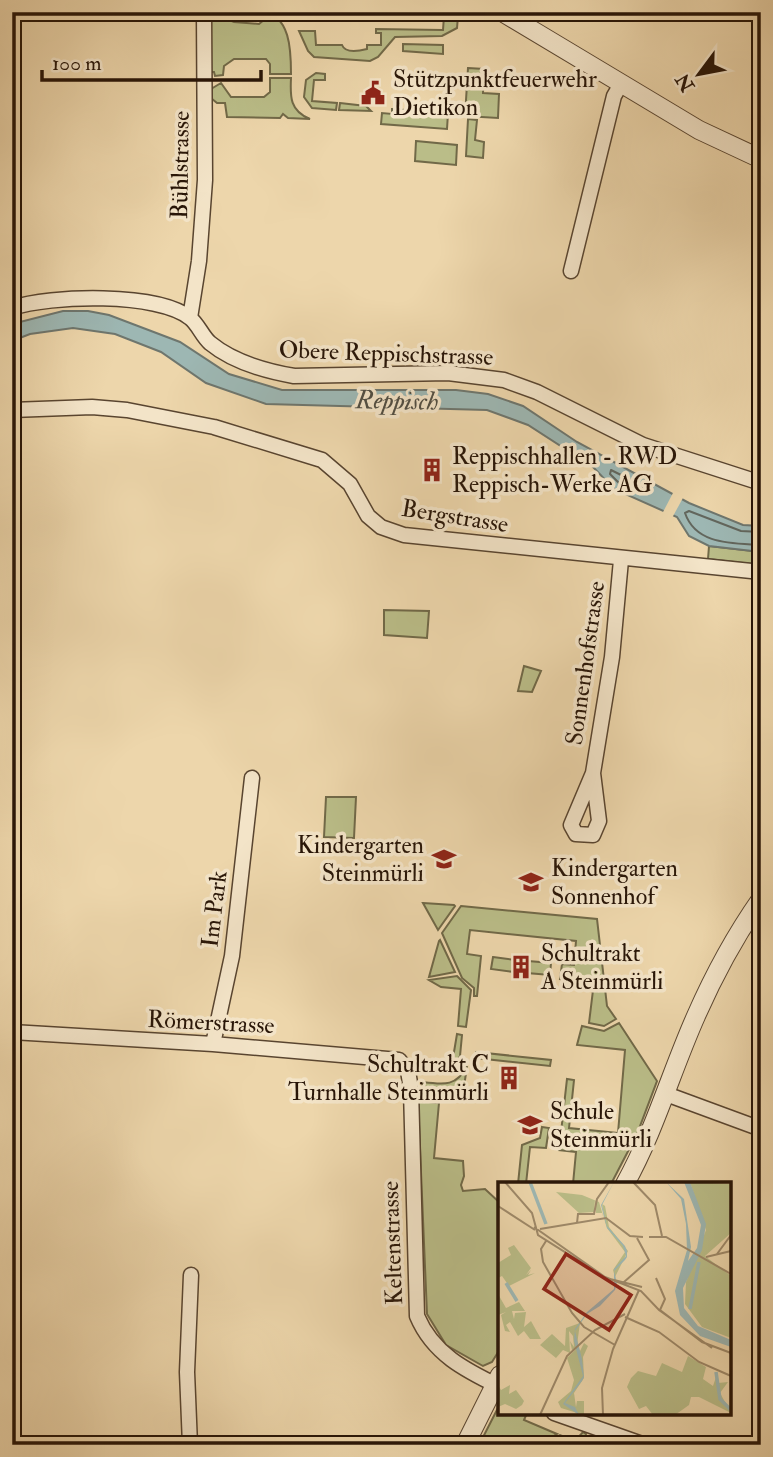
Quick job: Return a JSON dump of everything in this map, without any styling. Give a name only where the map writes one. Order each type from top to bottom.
[{"type":"street","name":"Bühlstrasse","points":[[190,317],[199,261],[205,180],[204,12]]},
{"type":"street","points":[[502,12],[699,130],[761,159]]},
{"type":"street","points":[[571,271],[614,96],[621,84]]},
{"type":"street","points":[[12,308],[53,298],[112,298],[168,308],[190,317]]},
{"type":"street","name":"Obere Reppischstrasse","points":[[190,317],[210,342],[232,357],[269,372],[294,376],[466,374],[504,380],[537,392],[643,445],[761,482]]},
{"type":"street","name":"Bergstrasse","points":[[12,410],[92,407],[214,427],[322,460],[350,484],[368,516],[381,527],[404,535],[621,560],[761,572]]},
{"type":"street","name":"Sonnenhofstrasse","points":[[593,773],[612,657],[621,560]]},
{"type":"street","name":"Im Park","points":[[213,1044],[232,956],[252,778]]},
{"type":"street","points":[[626,1182],[644,1149],[704,998],[728,950],[761,899]]},
{"type":"street","name":"Römerstrasse","points":[[12,1032],[395,1058],[404,1065]]},
{"type":"street","name":"Keltenstrasse","points":[[404,1065],[411,1090],[417,1317],[423,1330],[442,1354],[498,1382]]},
{"type":"street","points":[[666,1094],[761,1129]]},
{"type":"street","points":[[190,1445],[187,1372],[191,1275]]},
{"type":"street","points":[[465,1445],[498,1382]]},
{"type":"street","points":[[560,1415],[645,1445]]},
{"type":"green space","points":[[210,12],[234,22],[259,24],[265,19],[260,12],[278,19],[287,35],[291,74],[270,74],[270,64],[266,59],[234,59],[224,66],[223,75],[215,76],[214,72],[211,72],[210,21],[213,21]]},
{"type":"green space","points":[[438,12],[458,16],[457,28],[442,36],[395,37],[378,57],[370,61],[314,57],[308,51],[299,31],[315,31],[316,45],[342,45],[349,50],[360,50],[367,49],[367,45],[381,45],[381,33],[376,33],[376,29],[443,30],[444,16],[438,15]]},
{"type":"green space","points":[[403,44],[443,45],[443,54],[403,51]]},
{"type":"green space","points":[[468,68],[484,69],[483,93],[499,94],[498,118],[465,116]]},
{"type":"green space","points":[[316,73],[325,74],[325,80],[314,80],[312,101],[337,103],[336,110],[312,108],[304,97],[306,80]]},
{"type":"green space","points":[[270,78],[291,78],[295,108],[310,119],[288,118],[283,114],[280,118],[227,117],[225,103],[217,103],[211,98],[211,89],[221,83],[231,97],[264,97],[270,92]]},
{"type":"green space","points":[[340,103],[366,106],[371,111],[339,110]]},
{"type":"green space","points":[[392,109],[448,113],[447,129],[381,124],[382,113],[392,114]]},
{"type":"green space","points":[[468,119],[477,120],[475,140],[484,142],[483,158],[466,156]]},
{"type":"green space","points":[[416,141],[457,145],[456,165],[415,161]]},
{"type":"green space","points":[[709,546],[761,552],[761,565],[708,559]]},
{"type":"green space","points":[[384,610],[429,611],[427,638],[384,635]]},
{"type":"green space","points":[[524,666],[541,671],[532,692],[518,691]]},
{"type":"green space","points":[[326,797],[356,797],[354,838],[324,837]]},
{"type":"green space","points":[[423,903],[454,905],[455,906],[438,930]]},
{"type":"green space","points":[[461,906],[597,919],[607,1006],[616,1019],[604,1026],[589,1023],[594,982],[560,979],[562,964],[574,965],[576,941],[470,930],[467,954],[481,956],[477,996],[474,996],[474,988],[462,978],[442,933]]},
{"type":"green space","points":[[439,941],[455,972],[429,977]]},
{"type":"green space","points":[[493,957],[515,960],[514,972],[491,969]]},
{"type":"green space","points":[[528,961],[551,963],[550,975],[527,973]]},
{"type":"green space","points":[[457,976],[471,990],[466,1027],[458,1026],[461,989],[441,987],[429,980]]},
{"type":"green space","points":[[619,1023],[657,1081],[637,1134],[612,1182],[573,1182],[576,1152],[559,1150],[567,1079],[574,1080],[569,1128],[618,1133],[625,1050],[577,1045],[582,1026],[604,1031]]},
{"type":"green space","points":[[457,1034],[462,1035],[460,1056],[451,1073],[441,1074],[441,1070],[451,1070]]},
{"type":"green space","points":[[476,1052],[551,1060],[550,1066],[476,1058]]},
{"type":"green space","points":[[467,1066],[463,1094],[422,1092],[423,1082],[450,1083],[463,1073]]},
{"type":"green space","points":[[418,1101],[439,1103],[434,1158],[463,1161],[463,1191],[485,1189],[498,1201],[498,1352],[492,1362],[483,1366],[446,1345],[427,1314]]},
{"type":"green space","points":[[542,1127],[549,1128],[546,1148],[530,1147],[526,1182],[518,1182],[522,1145],[540,1138]]},
{"type":"green space","points":[[498,1408],[498,1415],[526,1415],[524,1420],[557,1434],[538,1445],[479,1445]]},
{"type":"green space","points":[[583,1432],[586,1434],[583,1445],[545,1444],[560,1435],[575,1441]]},
{"type":"water","name":"Reppisch","points":[[63,311],[88,311],[109,315],[180,342],[229,374],[282,390],[456,390],[488,394],[523,406],[577,442],[689,503],[743,525],[761,526],[761,552],[709,546],[689,536],[677,517],[614,489],[593,467],[528,425],[487,410],[266,404],[206,383],[161,352],[115,334],[73,328],[30,334],[12,341],[12,324]]},
{"type":"pier","points":[[674,491],[684,496],[672,518],[662,514]]},
{"type":"place","name":"Stützpunktfeuerwehr Dietikon","points":[[373,93]]},
{"type":"place","name":"Reppischhallen - RWD Reppisch-Werke AG","points":[[432,470]]},
{"type":"place","name":"Kindergarten Steinmürli","points":[[444,859]]},
{"type":"place","name":"Kindergarten Sonnenhof","points":[[531,882]]},
{"type":"place","name":"Schultrakt A Steinmürli","points":[[521,967]]},
{"type":"place","name":"Schultrakt C Turnhalle Steinmürli","points":[[509,1078]]},
{"type":"place","name":"Schule Steinmürli","points":[[530,1125]]}]
